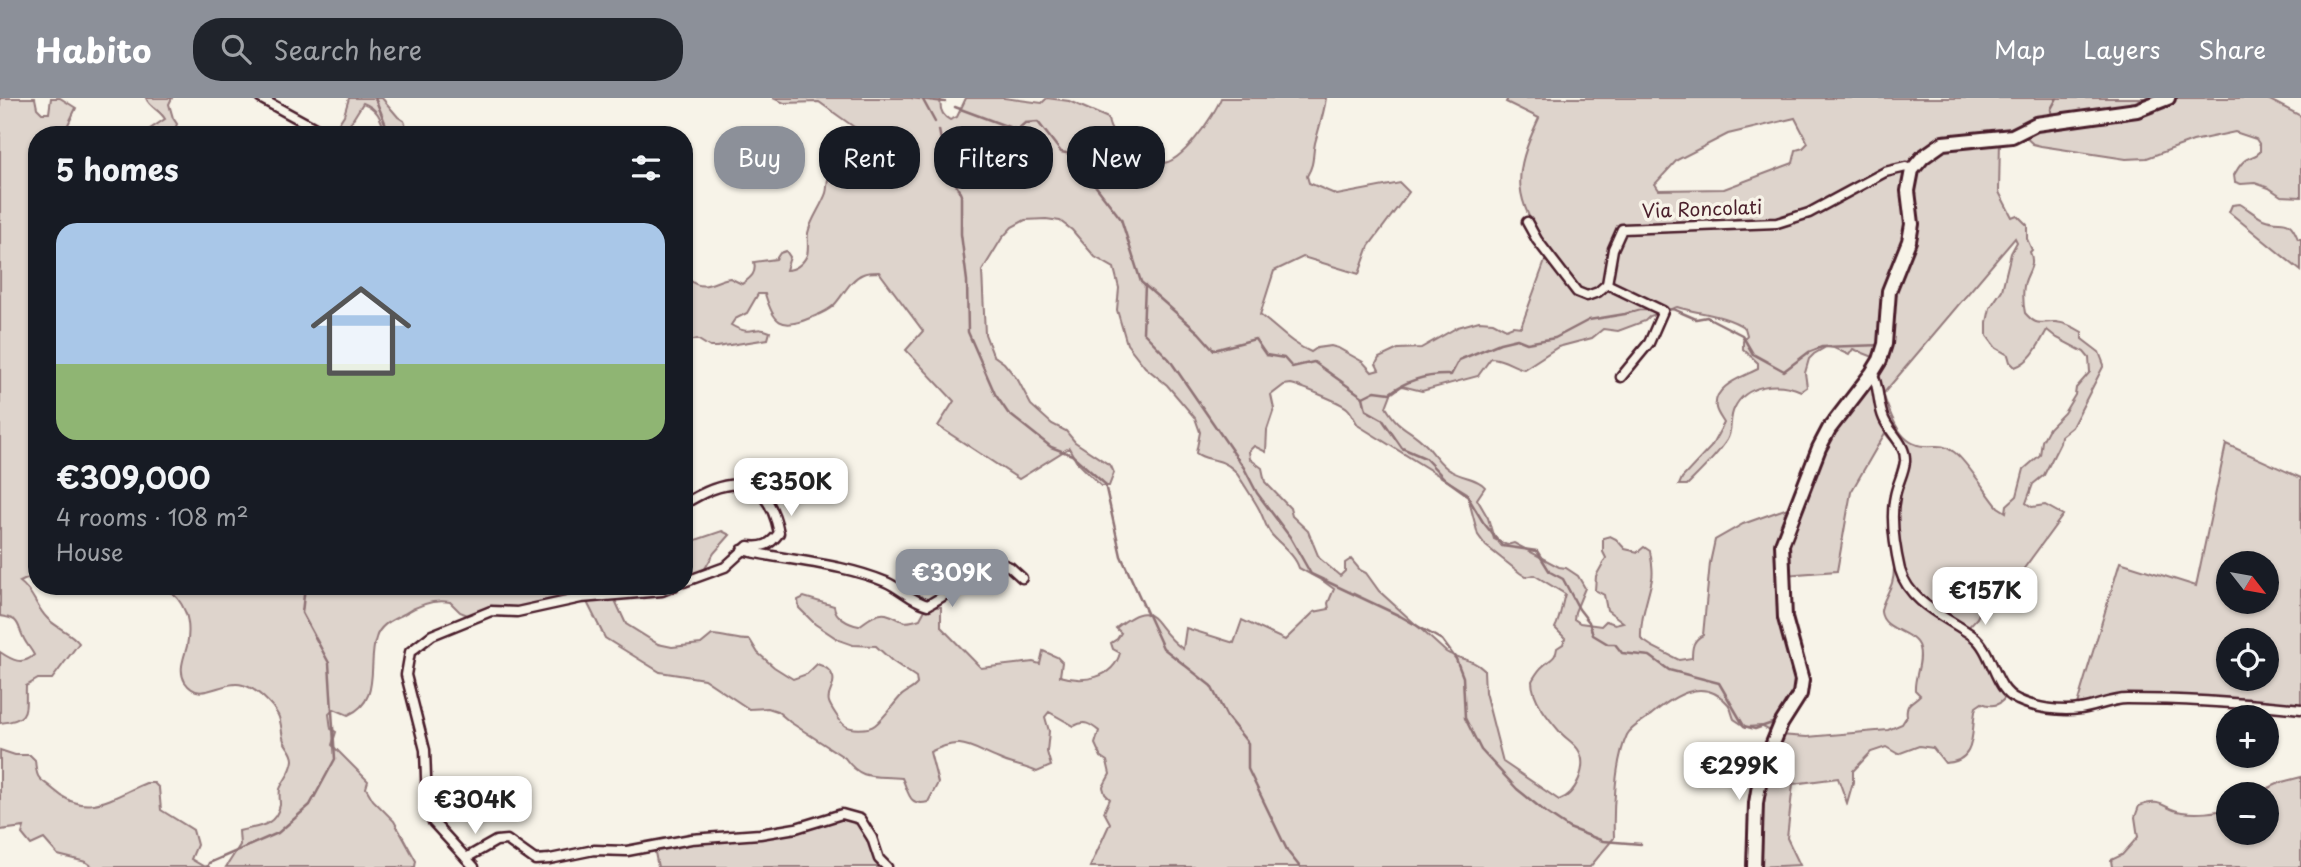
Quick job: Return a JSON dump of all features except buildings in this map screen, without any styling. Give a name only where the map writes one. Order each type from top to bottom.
[{"type":"street","points":[[260,98],[311,126]]},
{"type":"street","points":[[1754,867],[1756,803],[1761,773],[1776,735],[1800,694],[1802,680],[1785,618],[1782,544],[1824,438],[1872,373],[1885,344],[1889,292],[1909,242],[1912,224],[1908,191],[1912,170],[1923,157],[1943,143],[2012,136],[2036,124],[2137,110],[2168,98]]},
{"type":"street","name":"Via Roncolati","points":[[1607,284],[1613,249],[1622,229],[1777,223],[1809,213],[1885,172],[1906,167],[1912,170]]},
{"type":"street","points":[[1527,222],[1536,240],[1577,292],[1587,296],[1598,292],[1607,284],[1663,310],[1649,343],[1621,377]]},
{"type":"street","points":[[1872,373],[1877,382],[1884,419],[1902,446],[1904,454],[1905,463],[1893,515],[1901,572],[1916,597],[1942,618],[1975,638],[1989,656],[2007,693],[2017,700],[2054,709],[2079,709],[2123,699],[2301,709]]},
{"type":"street","points":[[693,499],[733,482],[747,486],[770,506],[779,533],[773,542],[761,548],[748,546],[725,567],[693,579]]},
{"type":"street","points":[[742,551],[848,571],[886,582],[915,602],[928,605],[960,586],[974,564],[984,557],[1010,567],[1022,578]]},
{"type":"street","points":[[474,867],[433,822],[427,804],[425,750],[406,675],[410,652],[432,635],[491,611],[517,612],[581,598],[616,595]]},
{"type":"street","points":[[466,858],[496,841],[507,840],[535,860],[550,859],[594,850],[627,851],[691,839],[760,834],[796,828],[842,814],[860,819],[872,838],[879,859],[887,867]]},
{"type":"shaded area","points":[[0,98],[35,98],[37,108],[42,113],[49,113],[51,98],[60,98],[76,108],[67,126],[28,126],[28,578],[20,582],[47,618],[79,643],[52,679],[38,679],[26,686],[26,707],[22,716],[0,723],[0,652],[21,661],[34,655],[17,623],[0,616]]},
{"type":"shaded area","points":[[146,98],[172,98],[169,104],[176,126],[154,126],[165,119]]},
{"type":"shaded area","points":[[349,98],[382,98],[406,126],[383,126],[376,112],[363,103],[349,126],[337,126],[344,115]]},
{"type":"shaded area","points":[[773,98],[941,98],[941,111],[950,120],[957,117],[966,98],[1004,98],[1042,103],[1047,98],[1069,101],[1108,118],[1110,126],[1067,126],[1067,189],[1165,189],[1165,162],[1177,157],[1195,138],[1221,98],[1326,98],[1307,176],[1309,183],[1337,195],[1400,183],[1409,192],[1369,246],[1359,274],[1303,257],[1274,271],[1260,315],[1290,340],[1311,352],[1317,348],[1338,348],[1363,362],[1372,372],[1379,370],[1376,364],[1379,358],[1398,349],[1421,348],[1458,327],[1479,321],[1493,322],[1506,329],[1521,327],[1549,250],[1528,215],[1520,186],[1524,156],[1539,118],[1506,102],[1508,98],[2266,98],[2301,116],[2301,197],[2281,196],[2255,183],[2235,182],[2234,175],[2239,166],[2260,152],[2260,145],[2256,139],[2235,132],[2193,141],[2147,158],[2126,159],[2041,146],[2033,144],[2022,134],[2000,140],[1999,192],[2012,217],[2017,215],[2027,225],[2027,239],[2032,250],[2031,266],[2024,287],[2025,313],[2039,323],[2059,323],[2082,332],[2082,339],[2099,352],[2104,365],[2072,427],[2061,436],[2044,475],[2033,484],[2026,503],[2032,507],[2045,505],[2063,515],[2017,578],[1988,593],[1977,618],[1963,633],[1983,653],[1990,673],[2006,696],[1998,704],[1982,703],[1976,707],[1968,751],[1956,761],[1945,763],[1933,748],[1919,746],[1898,754],[1886,747],[1871,752],[1853,771],[1847,803],[1838,778],[1793,784],[1787,838],[1800,865],[1758,867],[1761,780],[1778,735],[1761,726],[1746,727],[1734,719],[1729,705],[1718,696],[1699,690],[1670,701],[1627,735],[1617,772],[1614,838],[1590,867],[1090,867],[1110,823],[1104,812],[1110,799],[1103,787],[1110,774],[1107,761],[1101,757],[1095,744],[1099,731],[1090,725],[1081,723],[1074,726],[1049,712],[1045,717],[1049,731],[1047,752],[1051,766],[1037,772],[965,745],[941,747],[930,752],[938,783],[928,802],[916,802],[910,797],[902,778],[870,776],[857,771],[845,758],[777,711],[768,708],[749,709],[704,679],[660,672],[629,653],[605,638],[584,596],[536,612],[470,616],[460,612],[450,602],[426,603],[391,621],[378,633],[371,681],[365,701],[359,709],[348,715],[334,709],[329,714],[331,729],[336,732],[332,745],[368,781],[366,788],[373,800],[394,821],[416,861],[415,867],[226,867],[240,845],[239,831],[264,825],[278,813],[280,789],[291,768],[293,757],[284,741],[278,715],[258,693],[235,684],[197,691],[185,682],[182,668],[188,637],[187,620],[182,605],[174,595],[629,595],[614,598],[626,624],[658,644],[672,647],[701,644],[712,635],[750,640],[758,653],[793,679],[807,674],[817,664],[825,667],[833,677],[828,699],[831,707],[844,725],[859,729],[872,727],[878,722],[900,697],[917,684],[916,677],[876,646],[853,645],[839,640],[815,624],[799,608],[798,600],[804,597],[834,606],[843,619],[859,626],[879,614],[904,622],[913,621],[920,619],[927,606],[941,607],[941,627],[981,668],[1033,662],[1040,664],[1043,651],[1062,662],[1060,676],[1078,679],[1096,677],[1111,669],[1120,653],[1113,649],[1111,643],[1121,633],[1116,628],[1139,614],[1152,617],[1183,649],[1186,628],[1234,643],[1242,620],[1285,640],[1314,612],[1329,609],[1328,603],[1334,589],[1299,568],[1291,554],[1270,532],[1234,470],[1224,463],[1196,453],[1200,432],[1195,418],[1167,385],[1145,367],[1127,344],[1117,310],[1119,288],[1114,268],[1095,257],[1072,230],[1060,221],[1025,220],[1012,227],[1002,238],[982,271],[985,334],[993,355],[1004,363],[1018,380],[1031,405],[1052,424],[1066,431],[1075,442],[1111,466],[1114,473],[1109,486],[1101,486],[1076,461],[1069,448],[1019,479],[938,426],[954,401],[906,350],[923,331],[879,272],[858,276],[828,310],[792,324],[785,324],[775,317],[765,294],[758,294],[747,313],[735,319],[731,325],[749,331],[760,329],[770,332],[768,339],[717,347],[710,347],[697,339],[693,340],[693,282],[705,285],[730,278],[742,284],[754,273],[754,262],[776,259],[780,253],[786,251],[790,257],[786,270],[798,266],[807,255],[809,228],[827,189],[920,189],[920,126],[853,126],[819,102],[784,103]],"holes":[[[1795,118],[1808,143],[1796,150],[1793,163],[1724,189],[1659,190],[1655,184],[1677,160],[1728,134]],[[2015,238],[2017,242],[2011,253],[2002,290],[1990,308],[1987,336],[1996,348],[2008,355],[2015,367],[2030,356],[2047,330],[2084,352],[2089,358],[2090,372],[2076,388],[2075,395],[2064,413],[2049,428],[2042,441],[2040,455],[2024,469],[2017,496],[2007,505],[2006,512],[1998,507],[1954,452],[1942,446],[1924,446],[1908,440],[1897,427],[1883,394]],[[1677,307],[1720,317],[1745,328],[1747,335],[1743,341],[1743,349],[1758,363],[1758,369],[1730,383],[1719,394],[1716,408],[1724,423],[1711,447],[1682,478],[1679,485],[1687,485],[1723,446],[1729,436],[1734,409],[1746,394],[1773,386],[1801,391],[1807,387],[1805,373],[1809,359],[1826,347],[1849,355],[1853,349],[1881,360],[1815,458],[1799,504],[1743,524],[1715,540],[1703,635],[1694,644],[1692,658],[1679,660],[1641,639],[1643,616],[1653,576],[1650,551],[1644,547],[1638,552],[1625,549],[1616,539],[1610,536],[1603,538],[1606,558],[1596,576],[1595,590],[1604,595],[1607,610],[1623,622],[1615,624],[1606,621],[1601,626],[1580,623],[1574,619],[1585,588],[1578,576],[1514,543],[1507,545],[1494,539],[1488,518],[1477,499],[1485,487],[1447,468],[1420,439],[1400,425],[1386,407],[1391,394],[1402,386],[1422,391],[1478,376],[1491,358],[1524,369],[1558,347],[1592,338],[1603,329],[1618,331]],[[1291,384],[1320,394],[1347,408],[1359,426],[1467,493],[1478,535],[1486,546],[1526,577],[1534,575],[1565,594],[1555,628],[1565,638],[1563,644],[1532,681],[1542,708],[1560,732],[1577,748],[1581,757],[1579,779],[1565,797],[1559,800],[1503,762],[1485,692],[1484,670],[1475,663],[1446,652],[1379,591],[1351,559],[1345,563],[1345,571],[1340,576],[1319,558],[1308,531],[1292,516],[1290,508],[1265,482],[1262,468],[1250,459],[1249,451],[1254,446],[1266,452],[1267,430],[1274,409],[1271,395],[1284,385]],[[1885,433],[1900,451],[1900,460],[1889,518],[1894,576],[1881,612],[1887,623],[1912,638],[1919,648],[1915,690],[1920,695],[1908,706],[1907,716],[1902,724],[1888,730],[1807,737],[1780,735],[1803,681],[1785,621],[1784,575],[1837,571],[1851,492]]]},
{"type":"shaded area","points":[[2240,204],[2263,219],[2288,223],[2291,226],[2298,239],[2301,239],[2301,271],[2229,212],[2232,205]]},
{"type":"shaded area","points":[[2226,444],[2301,478],[2301,708],[2220,698],[2107,703],[2075,711],[2120,562],[2196,586]]},
{"type":"shaded area","points":[[722,531],[730,535],[714,553],[703,572],[693,574],[693,541]]},
{"type":"shaded area","points":[[0,750],[15,755],[30,755],[35,760],[40,778],[66,799],[78,803],[100,803],[146,783],[154,783],[159,788],[161,810],[193,830],[197,845],[191,859],[210,867],[93,867],[86,862],[58,855],[44,839],[31,845],[22,834],[24,827],[0,830]]},
{"type":"shaded area","points":[[2301,777],[2301,867],[2112,867],[2111,860],[2122,855],[2138,837],[2135,817],[2139,806],[2153,803],[2182,812],[2216,811],[2216,845],[2279,845],[2279,783]]},
{"type":"shaded area","points":[[843,812],[860,819],[872,843],[889,867],[658,867],[653,843],[724,832],[764,832]]},
{"type":"waterway","points":[[375,98],[386,126]]},
{"type":"waterway","points":[[912,98],[945,102]]},
{"type":"waterway","points":[[2052,116],[2051,109],[2057,98]]},
{"type":"waterway","points":[[923,100],[935,122]]},
{"type":"waterway","points":[[955,107],[1017,130],[1025,123],[1038,122],[1061,152],[1071,154],[1121,219],[1141,282],[1199,333],[1214,350],[1255,339],[1266,355],[1284,358],[1292,367],[1314,362],[1363,397],[1366,410],[1382,419],[1402,448],[1425,458],[1445,479],[1466,494],[1502,546],[1537,551],[1550,572],[1563,579],[1589,622],[1593,635],[1608,644],[1615,644],[1622,653],[1650,656],[1669,670],[1719,683],[1744,726],[1755,729],[1778,721]]},
{"type":"waterway","points":[[958,189],[961,195],[961,234],[967,281],[968,332],[995,394],[1008,413],[1051,447],[1072,455],[1105,484],[1121,556],[1163,648],[1211,686],[1227,717],[1248,743],[1248,769],[1288,852],[1300,867]]},
{"type":"waterway","points":[[1145,285],[1143,332],[1169,359],[1244,468],[1257,493],[1290,537],[1311,574],[1400,616],[1442,640],[1456,659],[1463,677],[1465,718],[1481,750],[1517,789],[1569,828],[1603,841],[1641,844]]},
{"type":"waterway","points":[[1666,310],[1673,309],[1696,319],[1707,317],[1742,335],[1753,354],[1784,371],[1809,352],[1822,347],[1882,345]]},
{"type":"waterway","points":[[1363,397],[1375,391],[1390,393],[1419,378],[1451,375],[1459,360],[1500,343],[1517,339],[1527,343],[1555,338],[1589,320],[1639,310],[1656,310]]},
{"type":"waterway","points":[[207,867],[209,863],[278,833],[310,805],[335,759],[329,663],[302,613],[304,595]]}]
